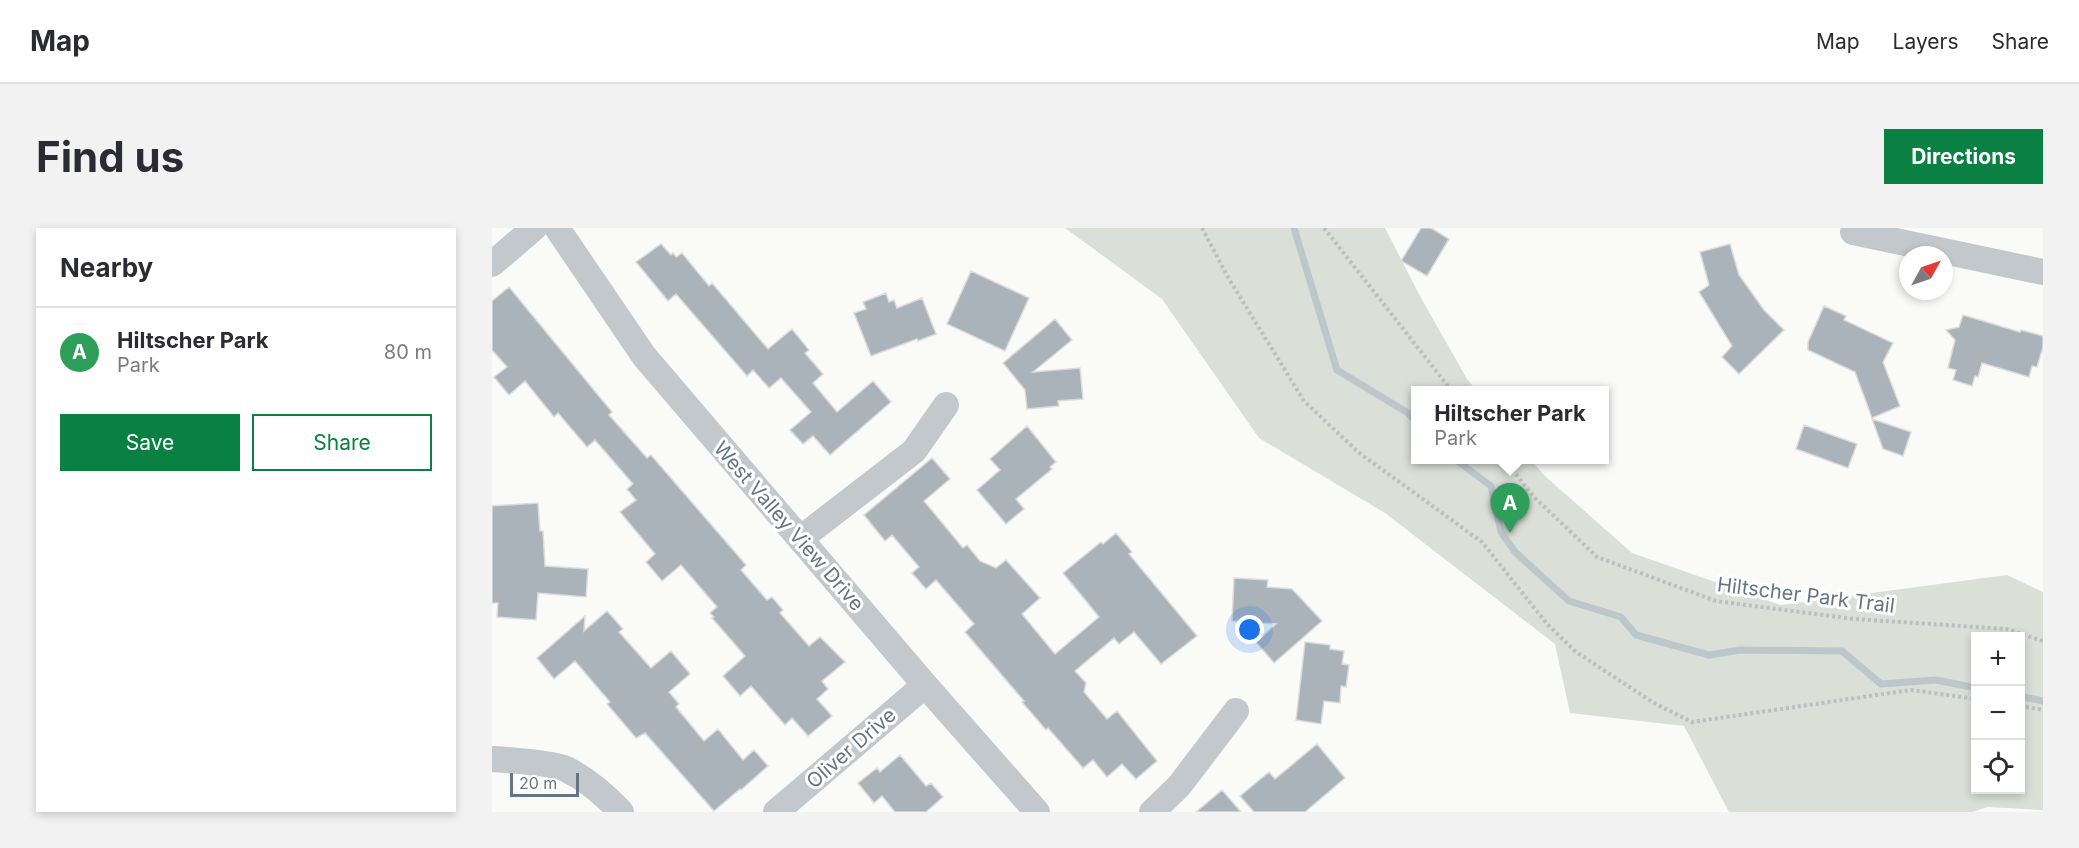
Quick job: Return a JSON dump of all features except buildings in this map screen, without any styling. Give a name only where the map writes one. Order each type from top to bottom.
[{"type":"street","points":[[492,264],[534,228]]},
{"type":"street","name":"West Valley View Drive","points":[[557,228],[644,356],[925,685],[1037,812]]},
{"type":"street","points":[[1853,231],[2043,272]]},
{"type":"street","points":[[800,539],[914,451],[946,405]]},
{"type":"street","name":"Oliver Drive","points":[[776,812],[925,685]]},
{"type":"street","points":[[1152,812],[1179,786],[1236,711]]},
{"type":"street","points":[[492,759],[565,768],[606,796],[621,812]]},
{"type":"path","points":[[1202,228],[1229,279],[1304,401],[1358,452],[1482,542],[1547,624],[1576,652],[1654,703],[1692,722],[1911,690],[1971,698]]},
{"type":"path","points":[[1324,228],[1448,386]]},
{"type":"path","name":"Hiltscher Park Trail","points":[[1509,464],[1533,496],[1597,557],[1716,601],[1854,619],[2007,629],[2043,641]]},
{"type":"path","points":[[2025,707],[2043,710]]},
{"type":"shaded area","points":[[1065,228],[1385,228],[1421,298],[1473,386],[1411,386],[1411,464],[1534,464],[1632,553],[1781,605],[2007,575],[2043,592],[2043,810],[1987,807],[1973,812],[1729,812],[1684,726],[1570,713],[1555,644],[1385,513],[1259,438],[1162,299]]},
{"type":"waterway","points":[[1294,228],[1337,370],[1411,416]]},
{"type":"waterway","points":[[1461,464],[1491,486],[1501,532],[1515,552],[1569,601],[1621,617],[1636,635],[1709,655],[1740,650],[1842,651],[1881,684],[1936,680],[1971,687]]},
{"type":"waterway","points":[[2025,697],[2043,701]]},
{"type":"place","name":"Hiltscher Park","points":[[1510,533]]}]
